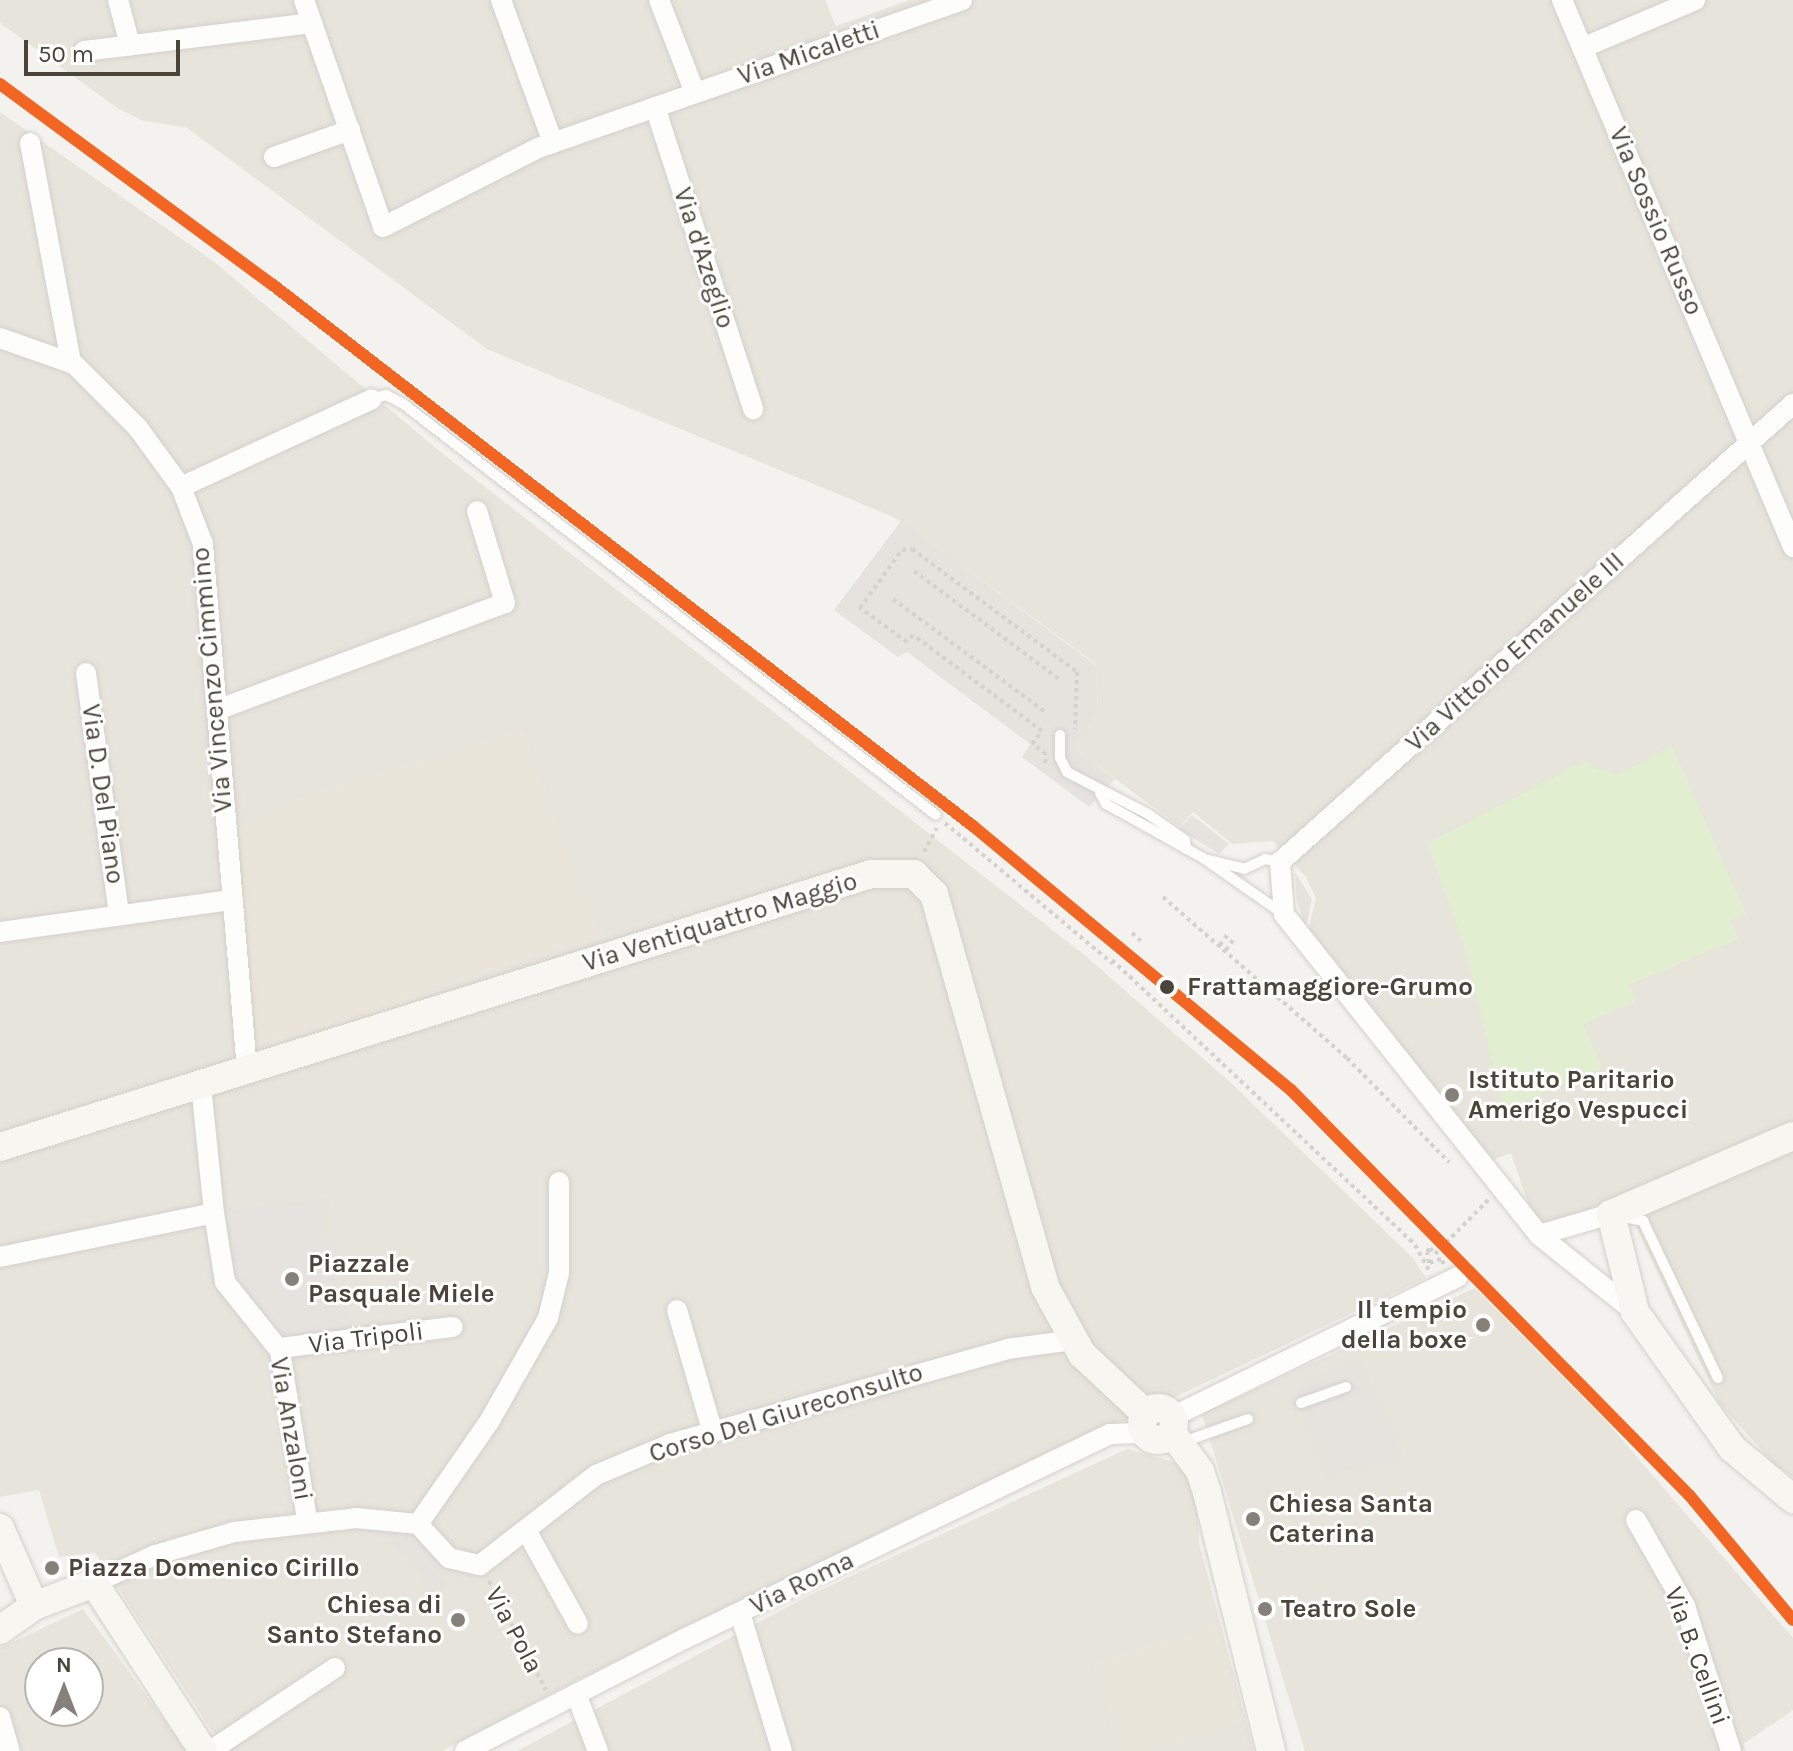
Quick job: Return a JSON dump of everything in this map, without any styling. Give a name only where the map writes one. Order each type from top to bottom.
[{"type":"street","points":[[118,0],[130,45]]},
{"type":"street","points":[[274,157],[350,130],[304,0]]},
{"type":"street","points":[[501,0],[553,143]]},
{"type":"street","points":[[659,0],[695,93]]},
{"type":"street","name":"Via Micaletti","points":[[350,130],[383,227],[553,143],[962,0]]},
{"type":"street","name":"Via Sossio Russo","points":[[1562,0],[1793,547]]},
{"type":"street","points":[[1582,48],[1695,0]]},
{"type":"street","points":[[84,51],[312,23]]},
{"type":"street","name":"Via d'Azeglio","points":[[655,107],[753,409]]},
{"type":"street","points":[[30,143],[71,363]]},
{"type":"street","name":"Via Vincenzo Cimmino","points":[[0,338],[71,363],[138,428],[181,487],[203,544],[230,900],[247,1070]]},
{"type":"street","points":[[181,487],[372,399]]},
{"type":"street","name":"Via Vittorio Emanuele III","points":[[1280,862],[1793,404]]},
{"type":"street","points":[[217,710],[505,603],[477,511]]},
{"type":"street","name":"Via D. Del Piano","points":[[86,673],[119,915]]},
{"type":"street","points":[[1280,862],[1284,914],[1539,1235],[1635,1312],[1732,1448],[1793,1499]]},
{"type":"street","name":"Via Ventiquattro Maggio","points":[[0,1147],[871,874],[914,874],[934,894],[1045,1287],[1082,1354],[1163,1428],[1207,1492],[1271,1751]]},
{"type":"street","points":[[0,932],[230,900]]},
{"type":"street","name":"Via Anzaloni","points":[[201,1085],[214,1213],[225,1282],[279,1348],[307,1520]]},
{"type":"street","points":[[1539,1235],[1611,1214],[1793,1136]]},
{"type":"street","points":[[418,1524],[489,1422],[548,1318],[559,1273],[559,1182]]},
{"type":"street","points":[[0,1257],[214,1213]]},
{"type":"street","points":[[1611,1214],[1635,1312]]},
{"type":"street","points":[[1163,1428],[1455,1275]]},
{"type":"street","points":[[677,1310],[712,1430]]},
{"type":"street","name":"Via Tripoli","points":[[279,1348],[453,1327]]},
{"type":"street","name":"Corso Del Giureconsulto","points":[[480,1565],[596,1475],[712,1430],[1018,1346],[1074,1340]]},
{"type":"street","name":"Via Roma","points":[[465,1751],[740,1613],[1110,1434],[1163,1428]]},
{"type":"street","points":[[0,1528],[16,1618],[155,1555],[234,1532],[307,1520],[374,1520],[418,1524],[449,1558],[480,1565]]},
{"type":"street","name":"Via B. Cellini","points":[[1636,1520],[1685,1606],[1731,1751]]},
{"type":"street","points":[[526,1530],[578,1624]]},
{"type":"street","points":[[82,1587],[203,1751]]},
{"type":"street","points":[[740,1613],[782,1751]]},
{"type":"street","points":[[210,1751],[335,1668]]},
{"type":"street","points":[[576,1694],[598,1751]]},
{"type":"lane","points":[[372,399],[386,395],[402,403],[936,815]]},
{"type":"lane","points":[[1060,735],[1060,758],[1067,772],[1100,793],[1106,804],[1203,858],[1284,914]]},
{"type":"lane","points":[[1203,858],[1244,869],[1265,859],[1280,862]]},
{"type":"lane","points":[[1611,1214],[1643,1221],[1718,1378]]},
{"type":"lane","points":[[1301,1403],[1346,1387]]},
{"type":"lane","points":[[1163,1428],[1248,1419]]},
{"type":"path","points":[[1053,769],[1041,760],[1046,754],[1032,744],[1042,731],[913,635],[907,642],[860,608],[902,550],[912,549],[1077,672],[1075,732]]},
{"type":"path","points":[[914,571],[1059,679]]},
{"type":"path","points":[[893,599],[1045,712]]},
{"type":"path","points":[[931,835],[942,821],[1121,968]]},
{"type":"path","points":[[1163,897],[1327,1039],[1449,1162]]},
{"type":"path","points":[[1132,933],[1142,942]]},
{"type":"path","points":[[1220,945],[1228,934]]},
{"type":"path","points":[[1225,950],[1234,939]]},
{"type":"path","points":[[1112,960],[1415,1245],[1421,1264],[1431,1272]]},
{"type":"path","points":[[1282,1008],[1287,1003]]},
{"type":"path","points":[[1302,1027],[1308,1022]]},
{"type":"path","points":[[1322,1045],[1327,1039]]},
{"type":"path","points":[[1342,1063],[1347,1058]]},
{"type":"path","points":[[1455,1275],[1441,1259],[1426,1260],[1430,1248],[1435,1254],[1489,1199]]},
{"type":"path","name":"Via Pola","points":[[480,1565],[548,1694]]},
{"type":"shaded area","points":[[0,0],[825,0],[836,26],[910,0],[1793,0],[1793,1123],[1545,1228],[1529,1206],[1511,1153],[1488,1162],[1308,930],[1316,898],[1306,877],[1273,841],[1232,844],[1193,812],[1180,827],[1074,748],[1098,713],[1096,664],[896,518],[487,349],[187,128],[141,120],[119,109],[0,23]]},
{"type":"shaded area","points":[[0,112],[213,261],[443,454],[1082,953],[1230,1082],[1412,1257],[1426,1278],[575,1681],[442,1751],[225,1751],[95,1553],[59,1557],[39,1490],[0,1497]]},
{"type":"shaded area","points":[[901,521],[1096,665],[1098,713],[1074,748],[1115,779],[1089,807],[1022,757],[1030,744],[907,652],[898,657],[834,610]]},
{"type":"shaded area","points":[[523,730],[604,938],[468,978],[357,1023],[265,1050],[254,1035],[236,828],[296,799]]},
{"type":"shaded area","points":[[1192,815],[1229,844],[1219,854],[1179,829]]},
{"type":"shaded area","points":[[1295,872],[1312,899],[1306,928],[1297,902]]},
{"type":"shaded area","points":[[1793,1147],[1793,1477],[1775,1465],[1720,1404],[1631,1216]]},
{"type":"shaded area","name":"Piazzale Pasquale Miele","points":[[331,1198],[319,1241],[333,1240],[355,1333],[289,1339],[235,1270],[227,1210]]},
{"type":"shaded area","points":[[1475,1288],[1606,1421],[1793,1638],[1793,1710],[1743,1744],[1746,1751],[1305,1751],[1202,1414]]},
{"type":"shaded area","points":[[1360,1360],[1404,1457],[1326,1476],[1295,1387]]},
{"type":"shaded area","points":[[1127,1449],[1184,1465],[1196,1483],[1199,1543],[1254,1751],[517,1751],[810,1595]]},
{"type":"shaded area","points":[[385,1523],[423,1547],[449,1583],[433,1598],[411,1559],[371,1528]]},
{"type":"shaded area","points":[[83,1609],[187,1751],[0,1751],[0,1648]]},
{"type":"shaded area","points":[[1217,1624],[1242,1720],[1156,1751],[1118,1751],[1093,1665]]},
{"type":"green space","points":[[1672,746],[1746,914],[1730,921],[1738,939],[1629,985],[1635,1002],[1583,1024],[1602,1068],[1503,1110],[1467,955],[1428,843],[1571,768],[1589,761],[1593,768],[1618,774]]},
{"type":"transit line","points":[[0,84],[273,285],[973,826],[1291,1090],[1690,1496],[1793,1620]]},
{"type":"place","name":"Frattamaggiore-Grumo","points":[[1167,987]]},
{"type":"place","name":"Istituto Paritario Amerigo Vespucci","points":[[1452,1095]]},
{"type":"place","name":"Piazzale Pasquale Miele","points":[[292,1279]]},
{"type":"place","name":"Il tempio della boxe","points":[[1483,1325]]},
{"type":"place","name":"Chiesa Santa Caterina","points":[[1253,1519]]},
{"type":"place","name":"Piazza Domenico Cirillo","points":[[52,1568]]},
{"type":"place","name":"Teatro Sole","points":[[1265,1609]]},
{"type":"place","name":"Chiesa di Santo Stefano","points":[[458,1620]]}]
